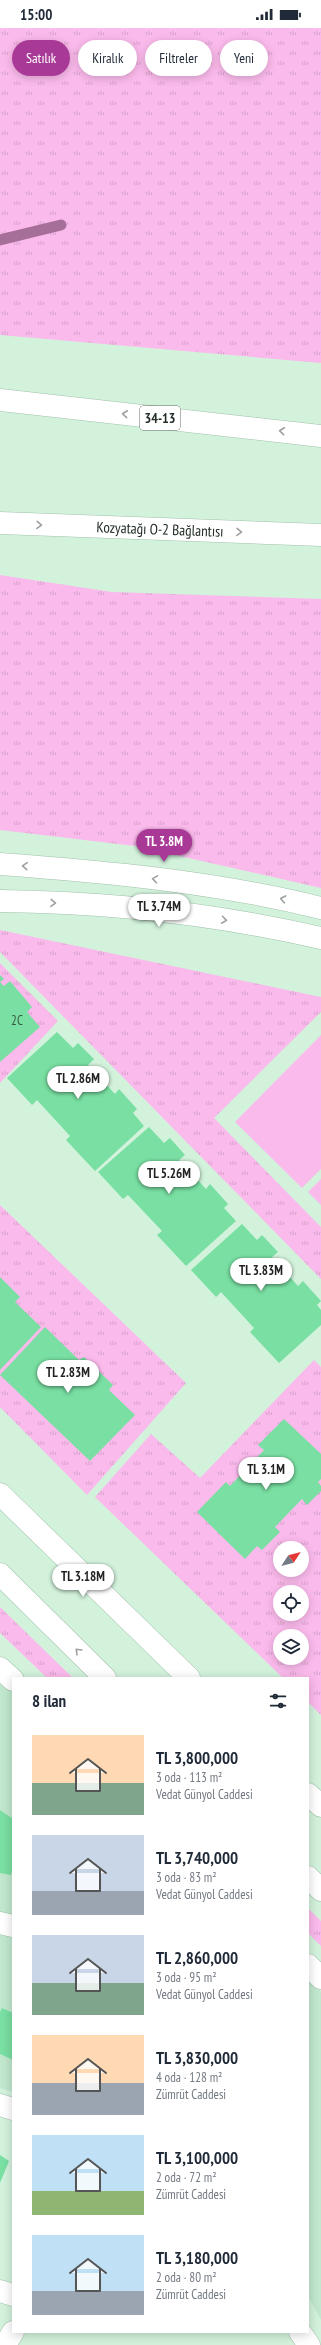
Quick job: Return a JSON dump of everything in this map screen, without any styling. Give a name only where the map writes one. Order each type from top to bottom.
[{"type":"main road","name":"34-13","points":[[0,400],[321,436]]},
{"type":"main road","name":"Kozyatağı O-2 Bağlantısı","points":[[0,523],[321,535]]},
{"type":"main road","points":[[0,864],[118,873],[286,899],[321,908]]},
{"type":"main road","points":[[0,901],[130,907],[272,927],[321,938]]},
{"type":"main road","points":[[0,1494],[188,1677]]},
{"type":"main road","points":[[0,1574],[104,1677]]},
{"type":"main road","points":[[0,1668],[12,1679]]},
{"type":"main road","points":[[309,1795],[321,1806]]},
{"type":"main road","points":[[309,1878],[321,1890]]},
{"type":"main road","points":[[0,1922],[12,1926]]},
{"type":"main road","points":[[309,1966],[321,1978]]},
{"type":"main road","points":[[0,2105],[12,2109]]},
{"type":"main road","points":[[0,2291],[12,2295]]},
{"type":"main road","points":[[6,2345],[12,2333]]},
{"type":"main road","points":[[301,2333],[308,2345]]},
{"type":"shaded area","points":[[0,1668],[12,1679],[12,2092],[0,2088]]},
{"type":"shaded area","points":[[309,1981],[321,1992],[321,2320],[309,2298]]},
{"type":"green space","points":[[0,28],[321,28],[321,363],[0,335]]},
{"type":"green space","points":[[0,575],[112,592],[321,599],[321,888],[135,846],[0,830]]},
{"type":"green space","points":[[0,930],[321,997],[321,1012],[214,1118],[321,1227],[321,1279],[0,952]]},
{"type":"green space","points":[[0,963],[58,1021],[0,1083]]},
{"type":"green space","points":[[321,1035],[321,1169],[302,1188],[235,1122]]},
{"type":"green space","points":[[321,1179],[321,1205],[308,1192]]},
{"type":"green space","points":[[0,1205],[186,1383],[87,1495],[0,1407]]},
{"type":"green space","points":[[314,1360],[321,1367],[321,1715],[309,1703],[309,1677],[282,1677],[95,1497],[151,1434],[200,1478]]},
{"type":"green space","points":[[0,1607],[72,1677],[46,1677],[0,1633]]},
{"type":"green space","points":[[309,1909],[321,1921],[321,1946],[309,1934]]},
{"type":"building","points":[[0,975],[4,979],[0,982]]},
{"type":"building","points":[[10,981],[32,1007],[27,1012],[40,1027],[0,1062],[0,982],[4,986]]},
{"type":"building","points":[[57,1032],[73,1048],[78,1043],[94,1059],[88,1065],[115,1094],[119,1089],[137,1109],[133,1113],[144,1126],[95,1171],[66,1140],[70,1136],[37,1100],[32,1105],[7,1078]]},
{"type":"building","points":[[149,1127],[164,1143],[170,1138],[185,1155],[179,1160],[206,1189],[210,1184],[228,1204],[224,1208],[236,1221],[186,1266],[157,1235],[162,1231],[128,1195],[123,1199],[98,1172]]},
{"type":"building","points":[[242,1224],[257,1240],[262,1235],[278,1252],[272,1257],[298,1286],[303,1281],[321,1301],[317,1305],[321,1310],[321,1325],[279,1363],[250,1332],[254,1328],[221,1292],[216,1297],[191,1270]]},
{"type":"building","points":[[0,1277],[20,1297],[15,1302],[41,1327],[0,1370]]},
{"type":"building","points":[[45,1327],[79,1360],[84,1357],[113,1385],[109,1390],[135,1415],[90,1461],[0,1375]]},
{"type":"building","points":[[284,1419],[321,1454],[321,1479],[318,1482],[321,1486],[321,1491],[307,1505],[302,1499],[275,1527],[280,1532],[262,1550],[257,1546],[245,1559],[197,1512],[226,1482],[230,1486],[264,1450],[258,1445]]},
{"type":"building","points":[[0,1810],[12,1818],[12,1871],[11,1875],[0,1873]]},
{"type":"building","points":[[2,2008],[12,2013],[12,2060],[0,2054],[0,2012]]},
{"type":"building","points":[[0,2155],[9,2161],[0,2183]]},
{"type":"waterway","points":[[0,240],[61,225]]}]
